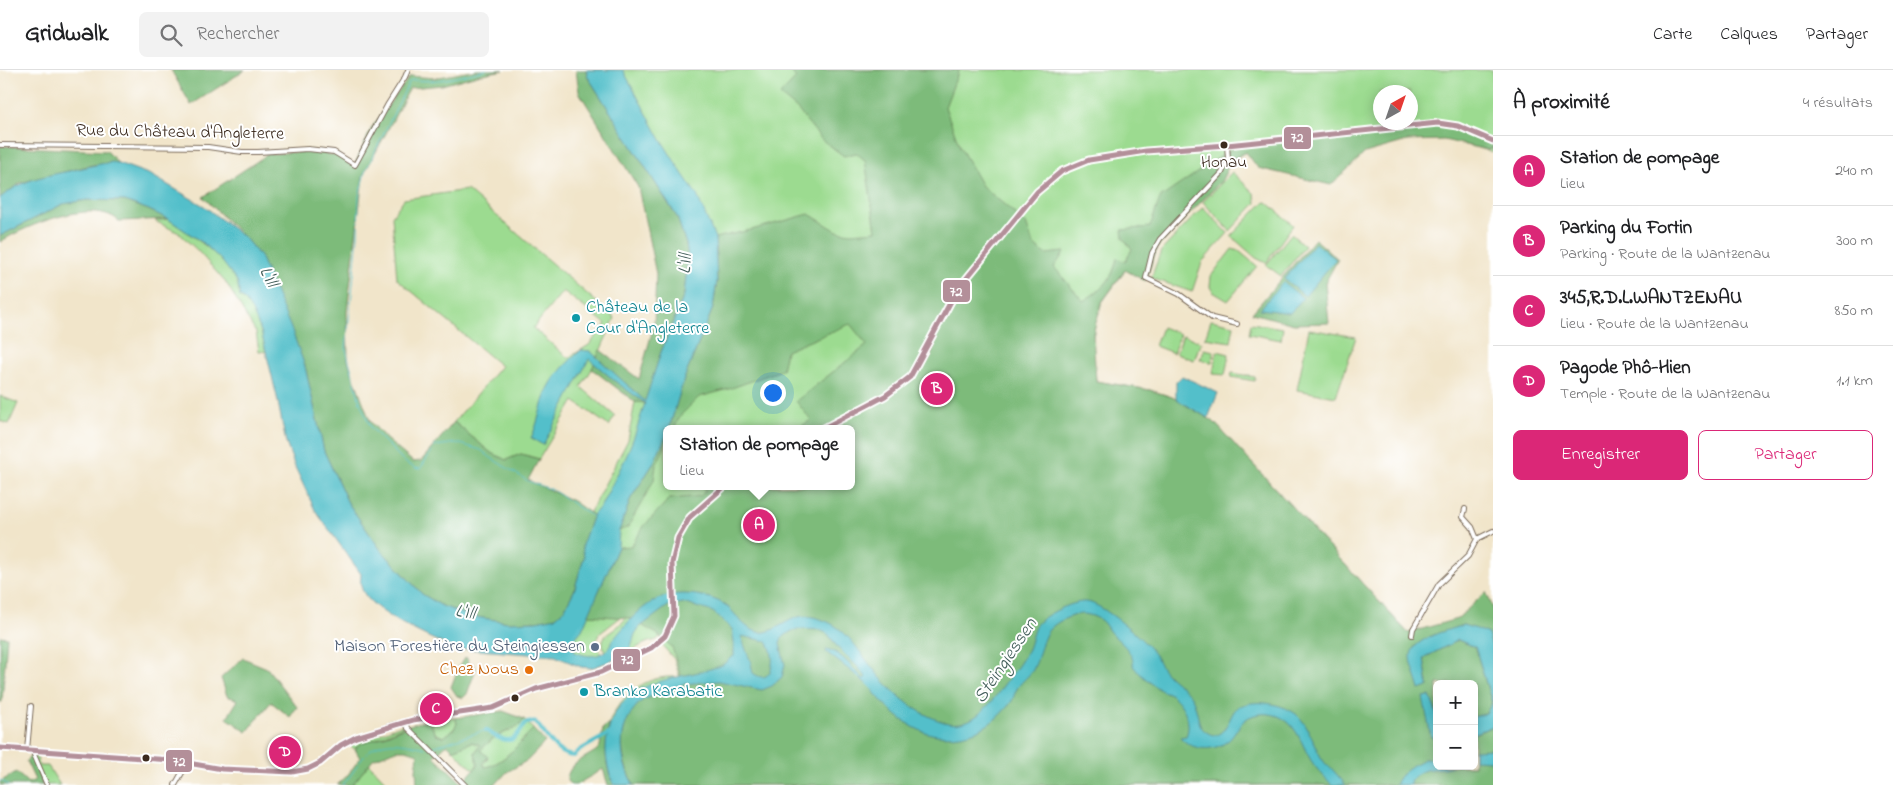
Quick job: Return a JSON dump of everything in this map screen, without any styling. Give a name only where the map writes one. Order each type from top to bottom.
[{"type":"main road","points":[[830,425],[885,396],[910,377],[957,290],[1037,192],[1052,178],[1072,166],[1089,160],[1146,151],[1227,145],[1438,123],[1458,126],[1493,141]]},
{"type":"main road","points":[[0,748],[171,760],[238,770],[301,771],[320,763],[341,745],[356,737],[406,722],[497,707],[540,688],[601,672],[646,651],[662,640],[670,628],[674,616],[673,555],[681,531],[695,512],[720,490]]},
{"type":"street","name":"Rue du Château d'Angleterre","points":[[0,145],[208,147],[242,152],[308,149],[334,152],[355,165],[379,120],[406,77],[408,70]]},
{"type":"street","points":[[1227,145],[1228,159],[1222,173],[1160,239],[1152,254],[1146,278],[1179,294],[1212,318],[1237,324]]},
{"type":"street","points":[[1465,509],[1463,517],[1472,527],[1477,539]]},
{"type":"street","points":[[1412,635],[1413,629],[1439,584],[1468,556],[1477,539],[1493,531]]},
{"type":"street","points":[[31,706],[29,750],[47,785]]},
{"type":"street","points":[[406,722],[408,728],[465,785]]},
{"type":"street","points":[[175,785],[186,763]]},
{"type":"green space","points":[[171,70],[245,70],[191,105]]},
{"type":"green space","points":[[477,70],[504,70],[442,85],[410,88],[363,176],[347,312],[348,361],[370,421],[386,439],[413,462],[421,461],[454,422],[490,452],[506,460],[521,454],[539,459],[528,480],[573,501],[593,515],[583,544],[584,557],[574,591],[564,610],[556,617],[536,621],[508,622],[470,616],[442,606],[422,594],[380,549],[348,503],[324,451],[305,366],[260,256],[244,237],[203,197],[268,154],[312,151],[338,156],[354,166],[372,127],[410,76],[434,78]]},
{"type":"green space","points":[[576,70],[586,70],[588,77],[677,217],[686,244],[688,258],[684,295],[661,352],[645,403],[635,402],[592,369],[600,350],[639,379],[654,325],[656,274],[638,187],[579,92]]},
{"type":"green space","points":[[585,70],[1493,70],[1493,152],[1444,139],[1407,140],[1363,151],[1329,181],[1262,169],[1250,148],[1219,171],[1162,231],[1149,250],[1127,268],[1098,308],[1092,344],[1096,381],[1150,390],[1172,397],[1213,421],[1408,633],[1393,656],[1424,760],[1433,759],[1433,770],[1478,770],[1478,747],[1493,746],[1493,785],[615,785],[609,770],[605,742],[612,715],[630,693],[643,684],[662,678],[680,678],[674,659],[661,644],[670,633],[675,621],[677,608],[677,554],[684,532],[694,517],[724,490],[855,490],[855,425],[836,425],[877,405],[916,381],[912,379],[915,373],[917,377],[923,376],[919,367],[959,292],[1019,218],[1015,214],[954,289],[940,313],[925,346],[902,381],[891,390],[823,425],[663,425],[663,490],[715,490],[677,524],[622,616],[599,634],[596,641],[604,662],[592,667],[582,666],[560,657],[571,644],[546,615],[564,595],[570,582],[582,540],[593,515],[590,512],[628,440],[635,402],[645,402],[654,371],[681,298],[686,270],[684,242],[679,227],[594,88]]},
{"type":"green space","points":[[790,70],[959,70],[945,107],[960,147],[982,186],[1026,223],[1033,244],[1045,254],[1065,252],[1054,267],[1083,301],[1096,293],[1109,279],[1117,258],[1125,262],[1132,249],[1123,238],[1122,230],[1150,227],[1160,198],[1233,148],[1244,144],[1393,130],[1418,130],[1418,128],[1436,126],[1460,129],[1493,145],[1488,150],[1444,140],[1407,141],[1365,153],[1331,185],[1258,168],[1246,152],[1232,159],[1222,180],[1158,247],[1145,281],[1125,270],[1102,302],[1093,333],[1096,381],[1150,390],[1172,397],[1213,421],[1408,633],[1457,619],[1486,592],[1493,608],[1493,650],[1488,634],[1463,625],[1430,637],[1414,647],[1428,686],[1424,658],[1458,640],[1475,647],[1492,703],[1486,713],[1478,716],[1478,680],[1433,680],[1433,704],[1430,696],[1433,770],[1478,770],[1478,732],[1493,726],[1493,785],[634,785],[625,764],[623,752],[622,740],[628,717],[643,700],[673,689],[683,683],[672,647],[657,634],[629,618],[588,615],[618,547],[631,546],[644,526],[669,499],[700,496],[706,490],[855,490],[855,425],[803,425],[811,420],[796,401],[867,345],[850,324],[786,351],[782,370],[729,389],[699,397],[680,416],[676,425],[670,425],[684,379],[713,308],[717,281],[715,238],[809,214],[837,231],[851,233],[876,231],[865,160],[856,153],[844,156],[822,140],[797,109],[780,95],[796,78]],"holes":[[[949,375],[943,398],[936,404],[926,386],[931,377]],[[757,515],[764,517],[768,523],[767,529],[762,533],[755,533],[750,527],[749,521]]]},
{"type":"green space","points":[[0,146],[107,151],[118,163],[92,165],[20,183],[0,198]]},
{"type":"green space","points":[[1232,172],[1255,194],[1256,203],[1230,231],[1203,202]]},
{"type":"green space","points":[[467,190],[615,318],[592,369],[581,387],[615,416],[609,426],[574,401],[539,459],[521,454],[506,460],[490,452],[454,422],[501,366],[397,279],[392,216],[404,199]],"holes":[[[563,291],[606,324],[589,345],[568,358],[533,328]]]},
{"type":"green space","points":[[87,200],[125,201],[168,219],[119,221],[108,214],[93,212],[77,213],[42,222],[0,242],[0,236],[65,203]]},
{"type":"green space","points":[[1267,202],[1293,225],[1266,263],[1256,258],[1231,236],[1263,203]]},
{"type":"green space","points":[[1203,207],[1228,233],[1202,262],[1192,292],[1151,278],[1161,251]]},
{"type":"green space","points":[[168,219],[207,247],[233,273],[238,284],[240,297],[251,307],[255,314],[266,352],[259,351],[256,333],[227,284],[179,233],[155,221]]},
{"type":"green space","points":[[1291,234],[1305,246],[1281,276],[1266,265]]},
{"type":"green space","points":[[1315,239],[1338,259],[1325,283],[1329,323],[1294,324],[1252,313]]},
{"type":"green space","points":[[1232,249],[1239,251],[1257,266],[1228,301],[1213,292],[1210,287],[1211,276]]},
{"type":"green space","points":[[1211,320],[1234,325],[1231,342],[1205,338]]},
{"type":"green space","points":[[1251,323],[1283,328],[1281,340],[1249,334]]},
{"type":"green space","points":[[1162,327],[1180,334],[1173,353],[1155,346]]},
{"type":"green space","points":[[1309,329],[1356,337],[1336,397],[1297,390]]},
{"type":"green space","points":[[1183,335],[1201,342],[1194,360],[1176,354]]},
{"type":"green space","points":[[1204,349],[1214,351],[1212,363],[1200,359]]},
{"type":"green space","points":[[1217,351],[1229,354],[1225,375],[1213,374]]},
{"type":"green space","points":[[1232,373],[1255,377],[1255,381],[1231,377]]},
{"type":"green space","points":[[0,396],[18,403],[9,424],[0,421]]},
{"type":"green space","points":[[663,442],[663,451],[656,466],[654,480],[628,527],[619,531],[631,498],[653,464]]},
{"type":"green space","points":[[638,602],[660,637],[657,640],[641,645],[628,654],[614,660],[609,660],[604,648],[604,639],[623,621]]},
{"type":"green space","points":[[0,636],[7,637],[2,702],[0,702]]},
{"type":"green space","points":[[466,657],[468,660],[467,664],[473,664],[476,669],[467,694],[463,698],[457,696],[451,687],[459,666]]},
{"type":"green space","points":[[243,658],[267,668],[297,707],[290,717],[271,702],[247,732],[227,718],[238,700],[227,696],[221,678]]},
{"type":"green space","points":[[503,711],[524,719],[520,725],[494,738],[480,750],[488,757],[483,763],[485,767],[499,762],[533,729],[545,742],[528,760],[507,772],[495,785],[417,785],[418,754],[406,750],[396,750],[373,759],[352,785],[337,785],[347,776],[360,758],[356,747],[364,742],[379,738],[409,725],[429,721],[436,735],[444,737],[454,729],[457,723],[455,718]],"holes":[[[472,742],[480,745],[475,753],[478,765],[462,783],[434,756],[447,744],[453,750]]]},
{"type":"green space","points":[[455,718],[457,723],[454,729],[444,737],[436,734],[429,721]]},
{"type":"green space","points":[[524,719],[533,729],[499,762],[485,767],[483,763],[488,759],[480,750],[494,738],[520,725]]},
{"type":"green space","points":[[609,724],[606,755],[608,770],[614,785],[608,785],[603,769],[576,785],[571,785],[567,781],[570,770],[577,762],[597,750],[600,746],[603,728]]},
{"type":"green space","points":[[401,725],[404,726],[360,744],[356,747],[356,751],[350,745]]},
{"type":"green space","points":[[472,742],[480,745],[475,753],[478,763],[474,770],[453,750]]},
{"type":"green space","points":[[31,756],[37,757],[39,766],[48,766],[60,785],[43,785]]},
{"type":"green space","points":[[31,756],[43,785],[0,785],[0,782],[16,772],[28,783],[35,780],[26,761]]},
{"type":"green space","points":[[369,764],[389,785],[352,785]]},
{"type":"water","name":"L'Ill","points":[[586,70],[623,70],[660,138],[697,195],[715,238],[717,281],[713,308],[684,379],[670,425],[663,425],[663,442],[653,464],[631,498],[619,531],[618,547],[582,630],[574,640],[575,652],[590,656],[604,652],[620,631],[643,608],[652,602],[672,595],[684,594],[713,599],[728,607],[747,626],[760,632],[766,632],[801,616],[814,617],[831,624],[846,635],[881,678],[914,708],[944,722],[955,724],[965,722],[982,712],[996,696],[1024,657],[1036,625],[1040,621],[1067,606],[1087,602],[1102,608],[1112,615],[1132,630],[1147,645],[1164,671],[1187,691],[1192,698],[1202,729],[1212,735],[1222,732],[1234,711],[1250,703],[1266,703],[1283,707],[1301,719],[1321,757],[1346,785],[1332,785],[1314,765],[1293,727],[1282,718],[1273,715],[1258,714],[1249,717],[1242,722],[1228,741],[1214,748],[1201,748],[1190,745],[1180,737],[1186,736],[1188,726],[1184,710],[1178,701],[1171,694],[1160,690],[1133,666],[1132,658],[1127,650],[1101,621],[1093,616],[1081,614],[1061,621],[1048,630],[1033,670],[1018,687],[1012,701],[997,718],[970,733],[949,736],[928,733],[904,721],[869,686],[826,652],[827,649],[838,654],[864,679],[866,677],[838,648],[828,634],[820,630],[798,629],[782,638],[780,644],[785,665],[782,677],[772,686],[762,690],[719,681],[683,684],[643,700],[628,718],[622,740],[625,763],[634,785],[614,785],[607,761],[606,743],[613,717],[623,702],[636,691],[651,684],[722,665],[734,656],[732,629],[713,612],[683,603],[668,606],[640,627],[635,634],[631,646],[619,658],[591,668],[581,667],[555,656],[465,649],[460,651],[388,615],[375,606],[366,596],[361,586],[361,574],[315,510],[286,443],[261,331],[252,311],[244,299],[240,297],[237,281],[221,260],[203,243],[168,219],[125,201],[87,200],[63,204],[0,236],[0,198],[17,187],[41,177],[112,162],[151,175],[204,206],[244,237],[260,256],[291,328],[305,366],[324,451],[348,503],[380,549],[422,594],[442,606],[470,616],[508,622],[536,621],[556,617],[564,610],[574,591],[584,557],[582,545],[593,515],[601,506],[626,457],[645,403],[589,359],[543,445],[531,438],[545,395],[558,373],[581,350],[590,351],[645,401],[661,352],[684,295],[688,258],[686,244],[677,217],[588,77]],"holes":[[[741,636],[766,641],[772,653],[772,667],[769,673],[760,677],[753,673]]]},
{"type":"water","points":[[1315,243],[1336,259],[1305,296],[1284,279]]},
{"type":"water","points":[[1283,282],[1303,298],[1290,313],[1260,309]]},
{"type":"water","points":[[1182,376],[1218,393],[1208,418],[1176,399],[1176,382]]},
{"type":"water","points":[[1463,625],[1488,634],[1493,650],[1493,726],[1478,732],[1478,716],[1486,713],[1492,703],[1475,647],[1458,640],[1424,658],[1428,687],[1420,690],[1411,658],[1413,649],[1425,639]]},
{"type":"water","points":[[1430,696],[1433,704],[1433,738],[1431,737],[1423,697]]},
{"type":"water","points":[[1493,749],[1493,761],[1478,760],[1478,750]]},
{"type":"water","points":[[1424,759],[1433,759],[1433,770],[1419,773],[1410,782],[1411,785],[1395,785],[1397,780],[1411,766]]},
{"type":"waterway","points":[[486,70],[432,81],[413,80],[409,82],[365,172],[359,196],[358,235],[346,349],[360,402],[371,428],[406,463],[420,469],[435,446],[457,443],[481,450],[528,481],[553,490],[593,517]]},
{"type":"waterway","points":[[486,730],[501,739],[509,740],[513,739],[526,723],[535,722],[556,748],[567,755],[574,756],[580,750],[612,732]]},
{"type":"waterway","points":[[429,748],[486,730]]},
{"type":"waterway","points":[[342,785],[366,754],[379,745],[402,743],[425,748]]},
{"type":"waterway","points":[[0,780],[9,785]]},
{"type":"transit line","name":"72","points":[[830,425],[885,396],[910,377],[957,290],[1037,192],[1062,171],[1089,160],[1146,151],[1227,145],[1438,123],[1458,126],[1493,141]]},
{"type":"transit line","name":"72","points":[[0,748],[171,760],[222,769],[292,772],[308,769],[320,763],[341,745],[356,737],[413,720],[493,708],[536,689],[601,672],[651,648],[665,636],[674,616],[672,563],[678,538],[690,517],[720,490]]},
{"type":"place","name":"Honau","points":[[1224,145]]},
{"type":"place","name":"Château de la Cour d'Angleterre","points":[[576,318]]},
{"type":"place","name":"Parking du Fortin","points":[[937,389]]},
{"type":"place","name":"Station de pompage","points":[[759,525]]},
{"type":"place","name":"Maison Forestière du Steingiessen","points":[[595,647]]},
{"type":"place","name":"Chez Nous","points":[[529,670]]},
{"type":"place","name":"Branko Karabatic","points":[[584,692]]},
{"type":"place","name":"345,R.D.L.WANTZENAU","points":[[436,709]]},
{"type":"place","name":"Pagode Phô-Hien","points":[[285,752]]},
{"type":"water label","name":"Steingiessen","points":[[1006,661]]}]
